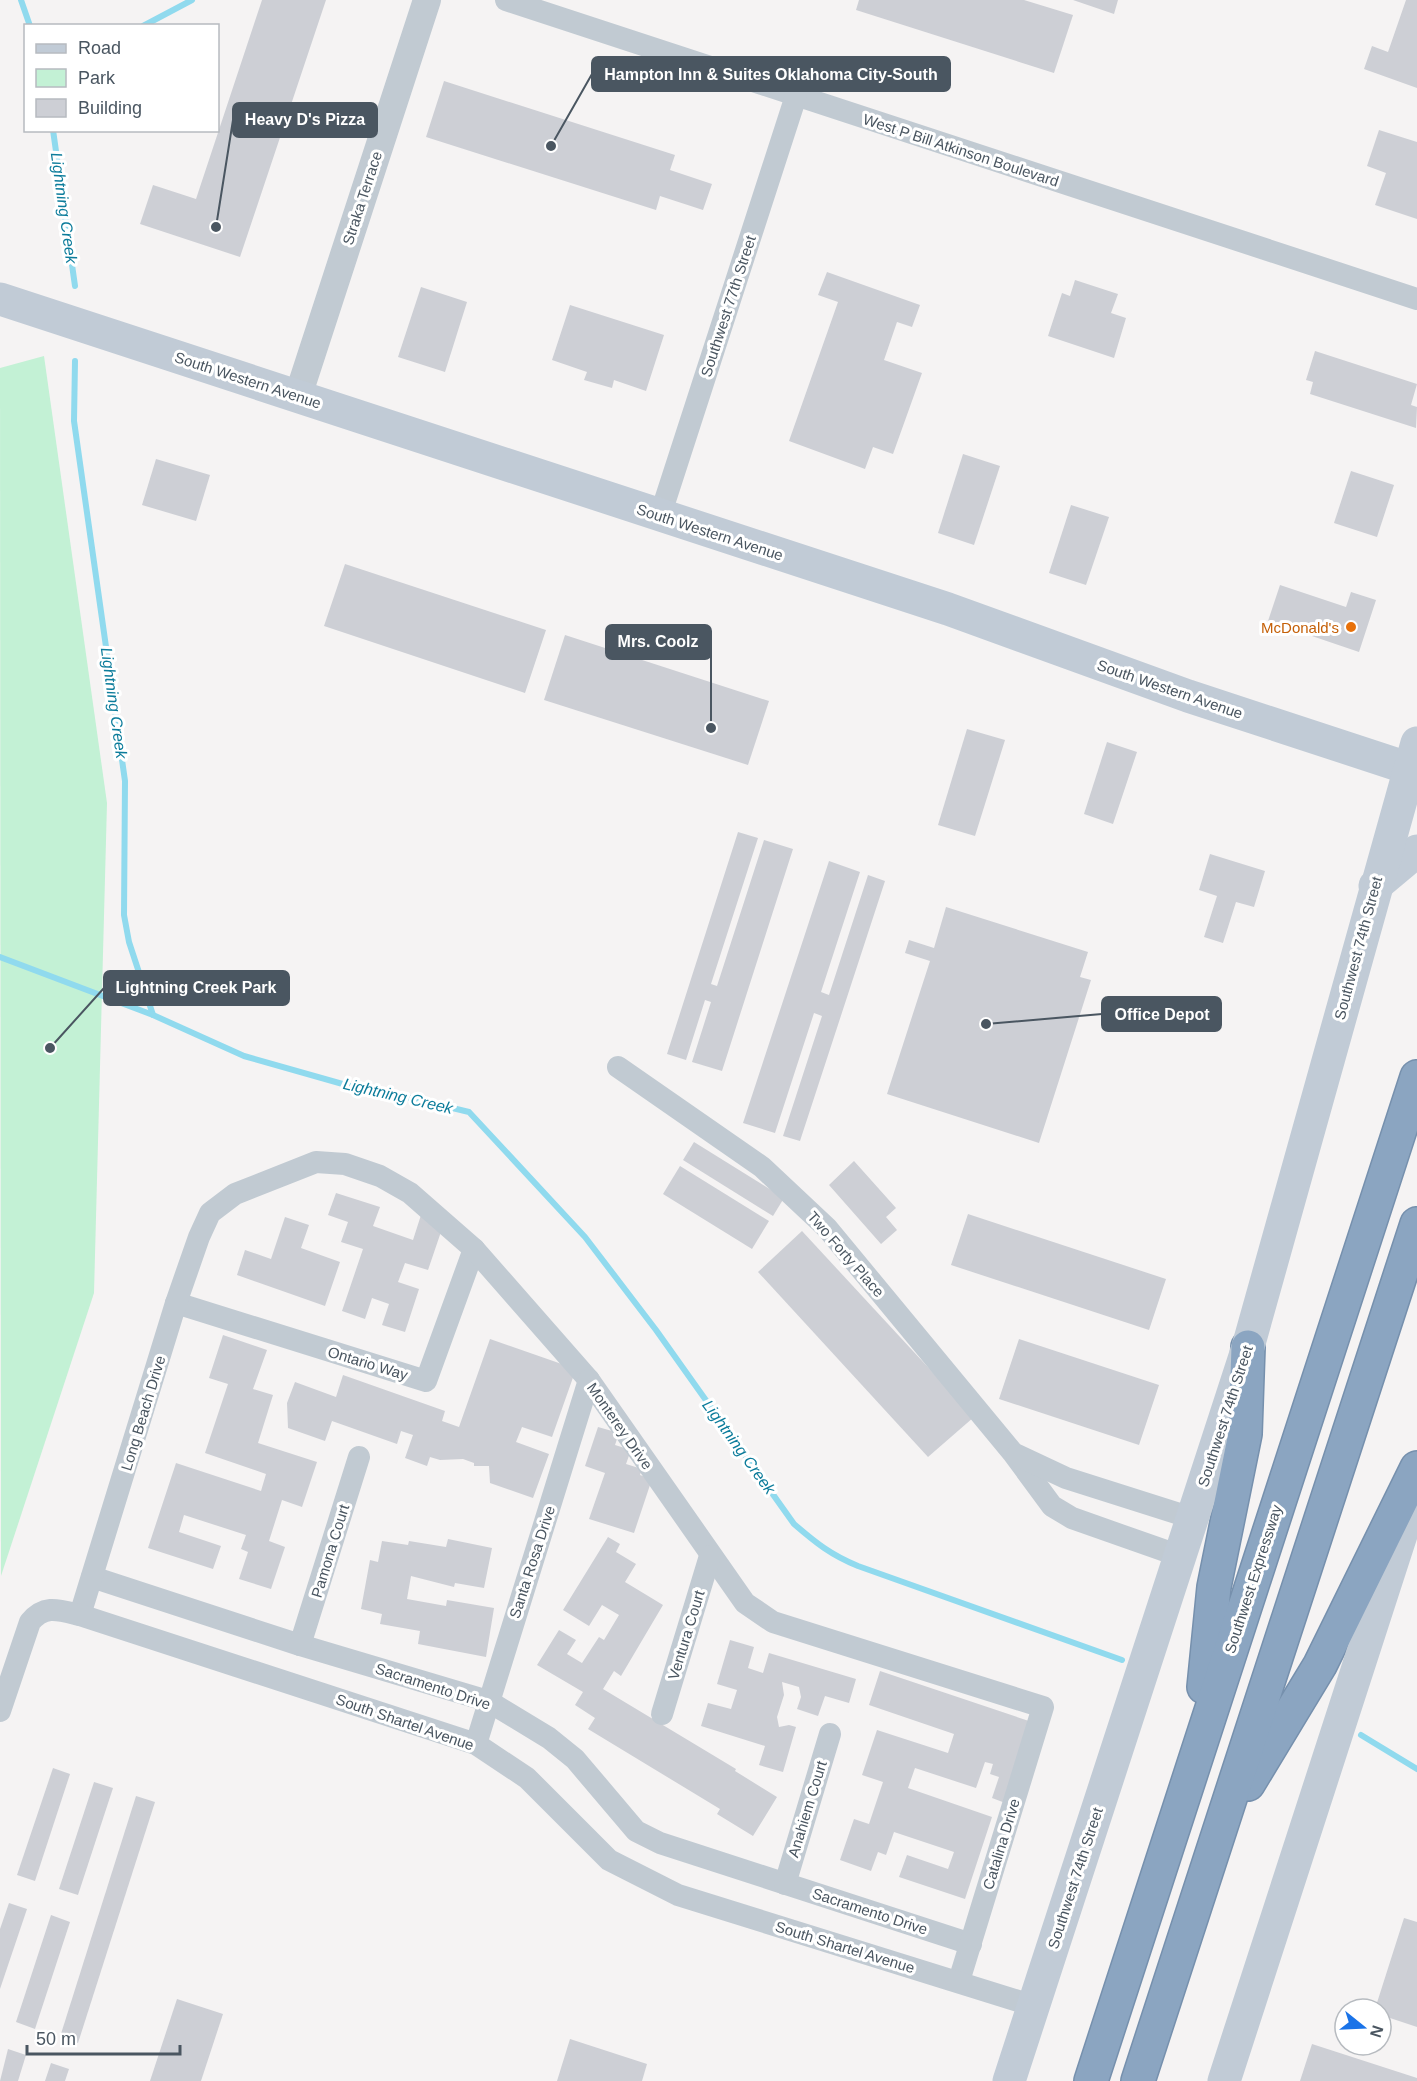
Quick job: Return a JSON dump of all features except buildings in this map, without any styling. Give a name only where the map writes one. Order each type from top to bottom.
[{"type":"highway","name":"Southwest Expressway","points":[[1091,2081],[1417,1077]]},
{"type":"highway","points":[[1138,2081],[1417,1224]]},
{"type":"highway","points":[[1198,1749],[1214,1587],[1245,1434],[1248,1347]]},
{"type":"highway","points":[[1220,1832],[1320,1665],[1417,1468]]},
{"type":"main road","name":"South Western Avenue","points":[[0,299],[948,609],[1188,696],[1414,761]]},
{"type":"main road","name":"Southwest 74th Street","points":[[1009,2081],[1248,1347],[1375,886],[1414,761]]},
{"type":"main road","points":[[1375,886],[1417,851]]},
{"type":"main road","points":[[1224,2081],[1417,1486]]},
{"type":"street","name":"Straka Terrace","points":[[298,396],[428,0]]},
{"type":"street","name":"West P Bill Atkinson Boulevard","points":[[506,0],[1417,299]]},
{"type":"street","name":"Southwest 77th Street","points":[[660,516],[796,96]]},
{"type":"street","name":"Two Forty Place","points":[[618,1067],[762,1167],[827,1228],[1013,1453],[1052,1506],[1072,1518],[1180,1556]]},
{"type":"street","name":"Monterey Drive","points":[[210,1213],[235,1194],[316,1162],[345,1164],[380,1176],[410,1193],[474,1249],[589,1380],[710,1557],[745,1603],[773,1622],[1043,1707]]},
{"type":"street","name":"Long Beach Drive","points":[[80,1615],[176,1303],[199,1237],[210,1213]]},
{"type":"street","name":"Ontario Way","points":[[176,1303],[426,1381],[474,1249]]},
{"type":"street","name":"Santa Rosa Drive","points":[[476,1744],[589,1380]]},
{"type":"street","name":"Two Forty Place","points":[[1013,1453],[1066,1478],[1192,1518]]},
{"type":"street","name":"Pamona Court","points":[[300,1645],[359,1457]]},
{"type":"street","name":"Ventura Court","points":[[662,1714],[710,1557]]},
{"type":"street","name":"Sacramento Drive","points":[[92,1577],[300,1645],[488,1701],[549,1738],[575,1759],[636,1831],[660,1843],[971,1944]]},
{"type":"street","name":"South Shartel Avenue","points":[[0,1712],[30,1622],[38,1612],[50,1608],[80,1615],[476,1744],[527,1778],[609,1860],[678,1895],[1034,2006]]},
{"type":"street","name":"Catalina Drive","points":[[959,1982],[1043,1707]]},
{"type":"street","name":"Anahiem Court","points":[[785,1884],[830,1734]]},
{"type":"green space","points":[[44,356],[107,803],[94,1293],[1,1576],[0,368]]},
{"type":"waterway","name":"Lightning Creek","points":[[21,0],[29,24]]},
{"type":"waterway","points":[[147,24],[192,0]]},
{"type":"waterway","name":"Lightning Creek","points":[[53,132],[75,286]]},
{"type":"waterway","name":"Lightning Creek","points":[[75,361],[74,421],[125,781],[124,915],[129,942],[153,1015]]},
{"type":"waterway","name":"Lightning Creek","points":[[0,957],[153,1015],[244,1056],[385,1096],[411,1098],[469,1112],[585,1237],[656,1330],[794,1524],[802,1531],[848,1562],[1122,1660]]},
{"type":"waterway","name":"Lightning Creek","points":[[1361,1735],[1417,1769]]},
{"type":"place","name":"Hampton Inn & Suites Oklahoma City-South","points":[[551,146]]},
{"type":"place","name":"Heavy D's Pizza","points":[[216,227]]},
{"type":"place","name":"McDonald's","points":[[1351,627]]},
{"type":"place","name":"Mrs. Coolz","points":[[711,728]]},
{"type":"place","name":"Office Depot","points":[[986,1024]]},
{"type":"place","name":"Lightning Creek Park","points":[[50,1048]]}]
